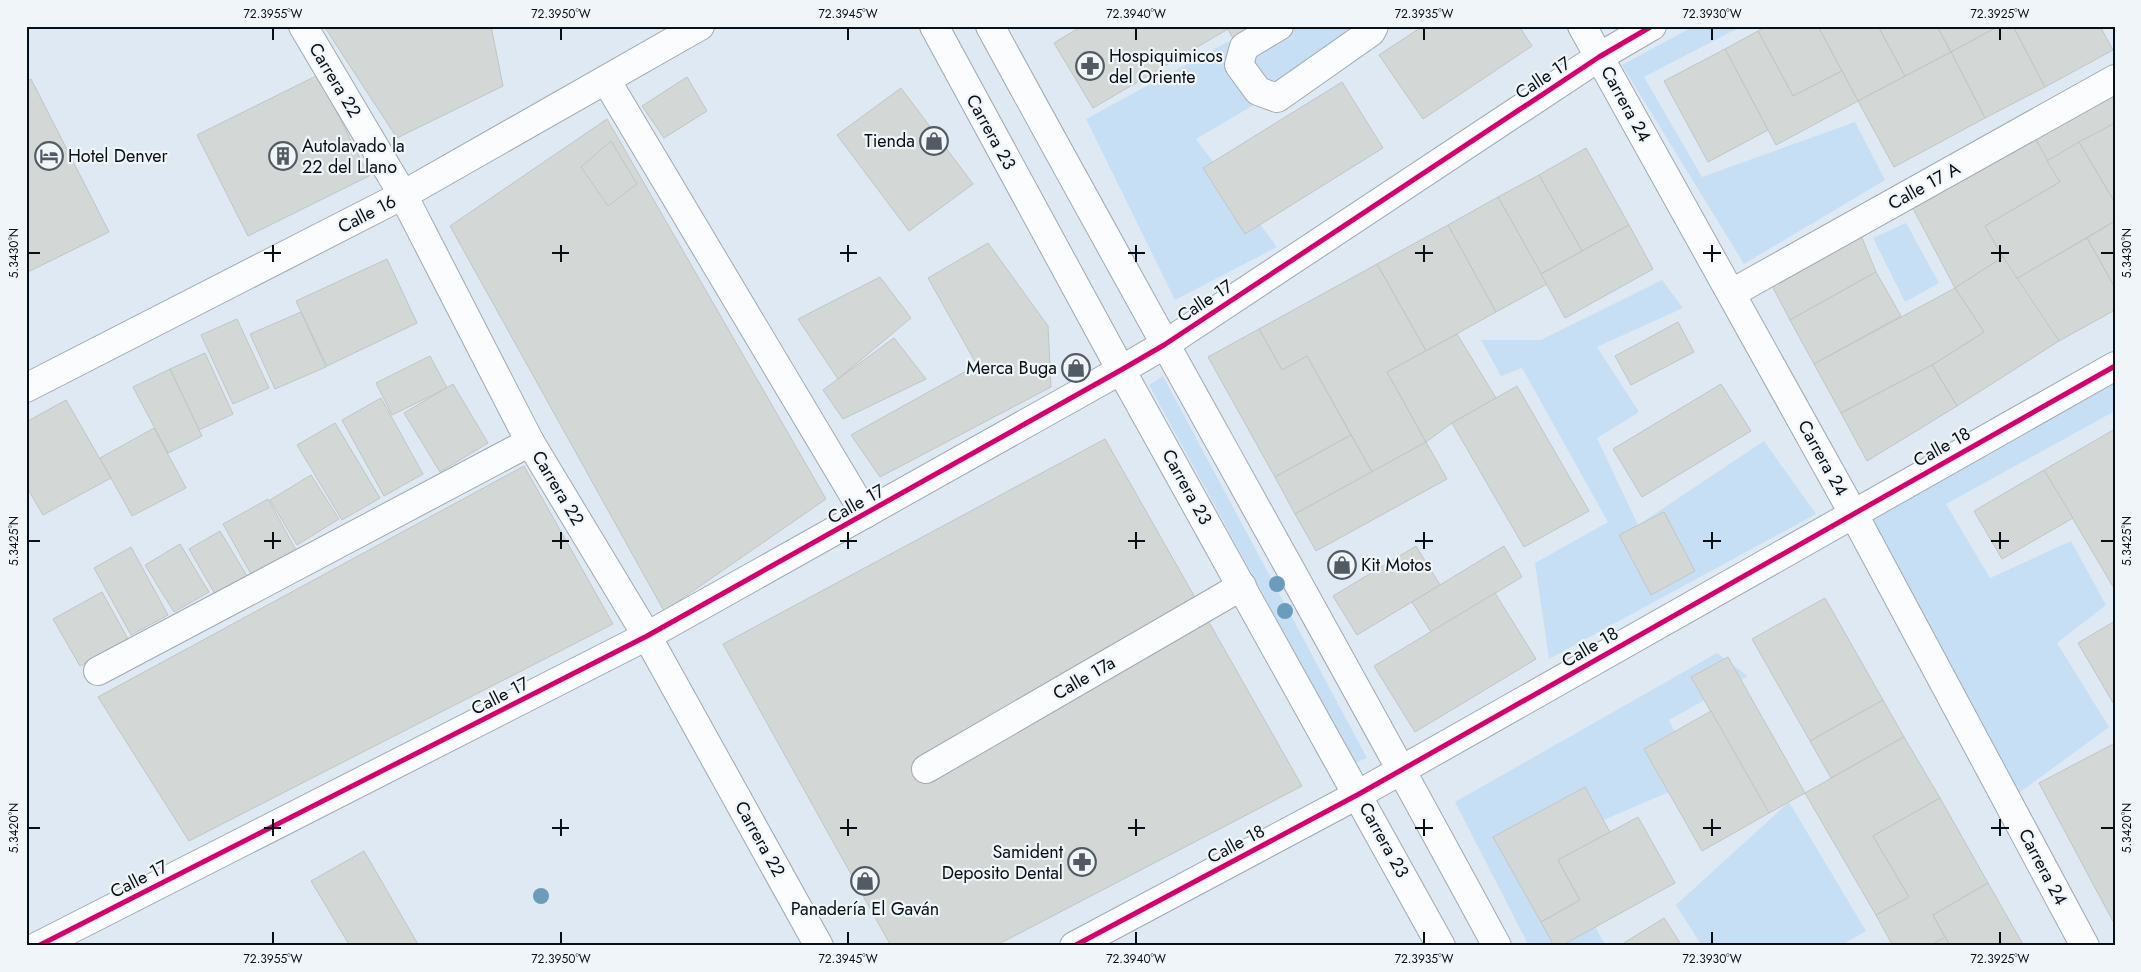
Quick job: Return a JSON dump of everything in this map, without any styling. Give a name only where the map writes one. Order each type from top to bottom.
[{"type":"street","name":"Carrera 22","points":[[303,26],[403,195],[530,442],[648,636],[819,946]]},
{"type":"street","name":"Calle 16","points":[[26,388],[403,195],[700,26]]},
{"type":"street","name":"Carrera 23","points":[[934,26],[1121,370],[1359,794],[1441,946]]},
{"type":"street","points":[[990,26],[1164,345],[1402,770],[1496,946]]},
{"type":"street","points":[[1279,26],[1244,47],[1239,65],[1258,91],[1277,98],[1371,32],[1374,26]]},
{"type":"street","name":"Carrera 24","points":[[1582,26],[1853,513],[2085,946]]},
{"type":"street","name":"Calle 17","points":[[38,946],[648,636],[1121,370],[1164,345],[1599,57],[1652,26]]},
{"type":"street","name":"Calle 17 A","points":[[1732,294],[2115,79]]},
{"type":"street","points":[[606,80],[865,514]]},
{"type":"street","name":"Calle 18","points":[[1074,946],[1359,794],[2115,366]]},
{"type":"street","points":[[98,671],[530,442]]},
{"type":"street","name":"Calle 17a","points":[[926,769],[1242,586]]},
{"type":"shaded area","points":[[1257,26],[1388,26],[1196,139],[1277,247],[1175,300],[1086,119]]},
{"type":"shaded area","points":[[1694,26],[1742,26],[1644,77],[1702,177],[1855,122],[1885,180],[1744,264],[1622,65]]},
{"type":"shaded area","points":[[1906,223],[1939,283],[1905,302],[1873,238]]},
{"type":"shaded area","points":[[1662,280],[1683,308],[1597,347],[1639,412],[1597,438],[1638,525],[1764,441],[1816,514],[1549,659],[1535,563],[1608,522],[1522,368],[1501,376],[1481,340],[1541,340]]},
{"type":"shaded area","points":[[1163,376],[1367,758],[1355,763],[1149,385]]},
{"type":"shaded area","points":[[2115,379],[2115,411],[1946,504],[1990,578],[2071,541],[2106,605],[2057,643],[2109,727],[2019,793],[1872,521]]},
{"type":"shaded area","points":[[1717,653],[1748,676],[1669,720],[1699,779],[1548,844],[1606,946],[1529,946],[1455,802]]},
{"type":"shaded area","points":[[1789,802],[1866,931],[1840,946],[1702,946],[1676,905]]},
{"type":"building","points":[[324,26],[491,26],[503,86],[397,138]]},
{"type":"building","points":[[1082,26],[1226,26],[1228,29],[1093,108],[1054,43]]},
{"type":"building","points":[[1226,26],[1258,26],[1234,40]]},
{"type":"building","points":[[1423,26],[1519,26],[1532,46],[1423,119],[1379,55]]},
{"type":"building","points":[[1767,26],[1818,26],[1842,71],[1793,96],[1758,31]]},
{"type":"building","points":[[1818,26],[1878,26],[1905,76],[1858,101]]},
{"type":"building","points":[[1878,26],[1937,26],[1951,52],[1905,76]]},
{"type":"building","points":[[1937,26],[1999,26],[1951,52]]},
{"type":"building","points":[[1999,26],[2013,26],[2045,87],[1985,118],[1951,52]]},
{"type":"building","points":[[2013,26],[2100,26],[2113,50],[2045,87]]},
{"type":"building","points":[[1758,31],[1793,96],[1842,71],[1858,101],[1776,145],[1725,49]]},
{"type":"building","points":[[1725,49],[1768,130],[1708,162],[1664,81]]},
{"type":"building","points":[[1951,52],[1985,118],[1894,167],[1858,101]]},
{"type":"building","name":"Autolavado la 22 del Llano","points":[[318,75],[369,176],[248,236],[197,135]]},
{"type":"building","points":[[687,77],[707,111],[664,138],[642,106]]},
{"type":"building","name":"Hotel Denver","points":[[31,79],[109,232],[26,273],[26,81]]},
{"type":"building","points":[[1342,82],[1383,148],[1245,234],[1203,168]]},
{"type":"building","points":[[2115,85],[2115,123],[2047,161],[2031,131]]},
{"type":"building","points":[[901,88],[973,184],[909,231],[837,135]]},
{"type":"building","points":[[607,119],[826,499],[664,611],[450,226]]},
{"type":"building","points":[[2115,123],[2115,203],[2079,142]]},
{"type":"building","points":[[2031,131],[2060,182],[1985,226],[2003,257],[1955,288],[1908,199]]},
{"type":"building","points":[[611,141],[637,184],[608,206],[581,167]]},
{"type":"building","points":[[2079,142],[2115,203],[2115,221],[2016,279],[1985,226],[2060,182],[2047,161]]},
{"type":"building","points":[[1586,148],[1629,225],[1582,251],[1539,175]]},
{"type":"building","points":[[1539,175],[1582,251],[1541,274],[1498,197]]},
{"type":"building","points":[[1498,197],[1547,284],[1496,312],[1448,225]]},
{"type":"building","points":[[2115,221],[2115,288],[2087,238]]},
{"type":"building","points":[[1448,225],[1496,312],[1426,351],[1377,264]]},
{"type":"building","points":[[1629,225],[1653,269],[1565,318],[1541,274]]},
{"type":"building","points":[[1860,233],[1876,272],[1790,320],[1769,280]]},
{"type":"building","points":[[2087,238],[2115,288],[2115,310],[2059,341],[2016,279]]},
{"type":"building","points":[[988,243],[1048,326],[1051,387],[880,477],[851,435],[977,365],[928,278]]},
{"type":"building","points":[[2003,257],[2059,341],[1957,406],[1932,365],[1984,332],[1955,288]]},
{"type":"building","points":[[387,259],[417,323],[327,366],[296,301]]},
{"type":"building","points":[[1377,264],[1426,351],[1387,372],[1426,442],[1372,472],[1307,356],[1282,370],[1259,329]]},
{"type":"building","points":[[1876,272],[1901,316],[1814,364],[1790,320]]},
{"type":"building","points":[[880,277],[911,318],[838,379],[798,319]]},
{"type":"building","points":[[1955,288],[1984,332],[1932,365],[1841,413],[1814,364]]},
{"type":"building","points":[[301,312],[326,367],[275,389],[250,334]]},
{"type":"building","points":[[237,319],[269,388],[233,404],[201,335]]},
{"type":"building","points":[[1678,322],[1694,352],[1631,385],[1615,356]]},
{"type":"building","points":[[1259,329],[1282,370],[1307,356],[1351,435],[1275,477],[1208,357]]},
{"type":"building","points":[[1457,334],[1496,398],[1452,423],[1426,442],[1387,372]]},
{"type":"building","points":[[894,338],[926,379],[843,419],[823,390]]},
{"type":"building","points":[[205,353],[233,414],[199,430],[170,369]]},
{"type":"building","points":[[430,356],[447,388],[392,415],[376,383]]},
{"type":"building","points":[[1932,365],[1957,406],[1867,461],[1841,413]]},
{"type":"building","points":[[170,369],[202,436],[168,453],[133,387]]},
{"type":"building","points":[[453,384],[488,443],[440,472],[404,413]]},
{"type":"building","points":[[1721,384],[1751,431],[1642,497],[1613,449]]},
{"type":"building","points":[[1517,386],[1589,511],[1524,547],[1452,423]]},
{"type":"building","points":[[381,398],[423,474],[384,496],[342,420]]},
{"type":"building","points":[[66,400],[111,478],[43,515],[26,486],[26,422]]},
{"type":"building","points":[[335,423],[380,498],[342,520],[297,445]]},
{"type":"building","points":[[154,428],[186,488],[132,516],[100,458]]},
{"type":"building","points":[[2115,429],[2115,590],[2044,470]]},
{"type":"building","points":[[1351,435],[1372,472],[1295,514],[1275,477]]},
{"type":"building","points":[[1105,439],[1302,786],[995,946],[891,946],[723,644]]},
{"type":"building","points":[[1426,442],[1447,479],[1316,551],[1295,514]]},
{"type":"building","points":[[524,466],[613,624],[189,841],[98,697]]},
{"type":"building","points":[[2044,470],[2073,518],[2002,559],[1974,511]]},
{"type":"building","points":[[311,475],[339,519],[297,545],[270,500]]},
{"type":"building","points":[[268,499],[296,550],[251,574],[223,524]]},
{"type":"building","points":[[1664,512],[1695,571],[1651,595],[1619,535]]},
{"type":"building","points":[[220,531],[247,576],[215,594],[189,549]]},
{"type":"building","points":[[180,544],[209,592],[174,612],[145,565]]},
{"type":"building","points":[[1416,546],[1440,585],[1357,635],[1333,596]]},
{"type":"building","points":[[1504,546],[1522,577],[1431,632],[1412,602]]},
{"type":"building","points":[[131,547],[168,615],[131,635],[94,568]]},
{"type":"building","points":[[102,592],[128,639],[80,666],[53,619]]},
{"type":"building","points":[[1495,593],[1536,659],[1415,732],[1374,666]]},
{"type":"building","points":[[1825,598],[1883,700],[1810,741],[1752,639]]},
{"type":"building","points":[[2115,621],[2115,706],[2078,643]]},
{"type":"building","points":[[1728,657],[1805,793],[1769,813],[1691,677]]},
{"type":"building","points":[[1883,700],[1904,737],[1831,778],[1810,741]]},
{"type":"building","points":[[1711,711],[1769,813],[1702,851],[1644,749]]},
{"type":"building","points":[[1904,737],[1940,798],[1873,836],[1909,897],[1876,915],[1805,793]]},
{"type":"building","points":[[2115,743],[2115,925],[2039,783]]},
{"type":"building","points":[[1585,787],[1610,832],[1558,860],[1580,900],[1541,922],[1493,837]]},
{"type":"building","points":[[1940,798],[1988,883],[1933,915],[1945,937],[1930,946],[1893,946],[1876,915],[1909,897],[1873,836]]},
{"type":"building","points":[[1638,817],[1675,883],[1561,946],[1554,946],[1541,922],[1580,900],[1558,860]]},
{"type":"building","points":[[364,851],[419,946],[350,946],[311,881]]},
{"type":"building","points":[[1988,883],[2024,946],[1950,946],[1933,915]]},
{"type":"building","points":[[1664,918],[1682,946],[1619,946]]},
{"type":"building","points":[[1945,937],[1950,946],[1930,946]]},
{"type":"cycle path","points":[[38,946],[647,636],[1121,370],[1164,345],[1599,57],[1652,26]]},
{"type":"cycle path","points":[[1074,946],[1359,794],[2115,366]]},
{"type":"place","name":"Hospiquimicos del Oriente","points":[[1090,66]]},
{"type":"place","name":"Tienda","points":[[934,141]]},
{"type":"place","name":"Hotel Denver","points":[[49,156]]},
{"type":"place","name":"Autolavado la 22 del Llano","points":[[283,156]]},
{"type":"place","name":"Merca Buga","points":[[1076,368]]},
{"type":"place","name":"Kit Motos","points":[[1342,565]]},
{"type":"place","name":"Samident Deposito Dental","points":[[1082,862]]},
{"type":"place","name":"Panadería El Gaván","points":[[865,881]]}]
